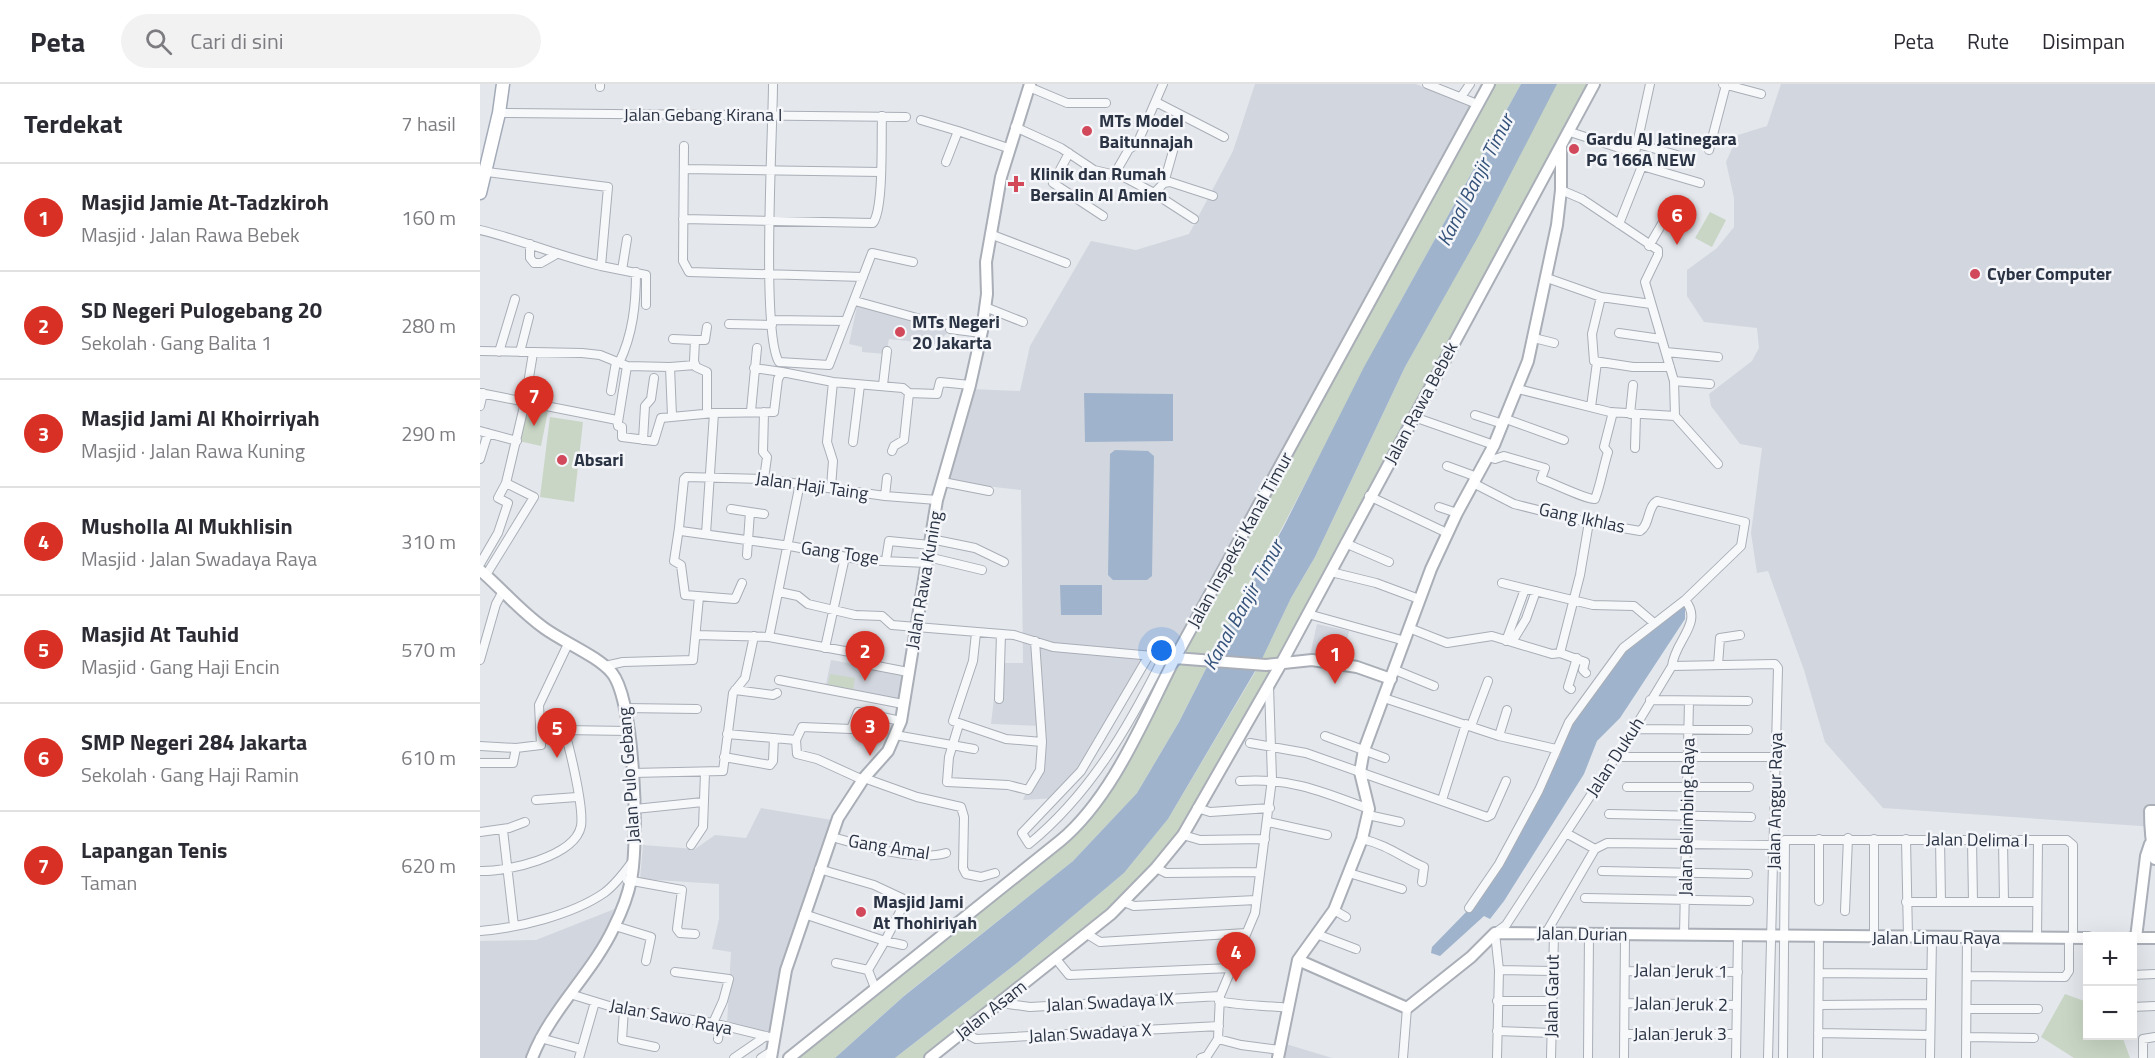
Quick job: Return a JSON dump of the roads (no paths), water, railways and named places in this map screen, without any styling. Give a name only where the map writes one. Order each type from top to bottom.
[{"type":"main road","points":[[480,194],[499,113],[503,84]]},
{"type":"street","points":[[773,84],[770,276],[772,322],[777,359],[781,363],[829,365],[872,253],[913,262]]},
{"type":"street","points":[[1114,175],[1129,148],[1137,144],[1163,84]]},
{"type":"street","points":[[1427,84],[1477,104]]},
{"type":"street","points":[[1448,92],[1453,84]]},
{"type":"street","points":[[1461,97],[1470,84]]},
{"type":"street","name":"Jalan Inspeksi Kanal Timur","points":[[789,1058],[874,988],[1004,887],[1082,821],[1100,797],[1489,84]]},
{"type":"street","name":"Jalan Rawa Bebek","points":[[1054,960],[1124,902],[1183,835],[1268,682],[1282,662],[1369,496],[1561,144],[1570,132],[1594,84]]},
{"type":"street","points":[[1635,153],[1650,84]]},
{"type":"street","points":[[1709,150],[1724,85],[1761,94]]},
{"type":"street","points":[[1030,86],[1067,103],[1106,103]]},
{"type":"street","name":"Jalan Rawa Kuning","points":[[771,1054],[770,1037],[784,978],[838,818],[864,779],[888,751],[900,721],[937,500],[970,385],[981,333],[990,234],[1008,148],[1030,86]]},
{"type":"street","points":[[1156,102],[1224,137]]},
{"type":"street","name":"Jalan Gebang Kirana I","points":[[499,113],[906,117]]},
{"type":"street","points":[[683,219],[873,223],[877,216],[881,172],[882,116]]},
{"type":"street","points":[[921,120],[1008,148]]},
{"type":"street","points":[[1015,128],[1069,153],[1100,173],[1136,182],[1194,219]]},
{"type":"street","points":[[946,162],[958,131]]},
{"type":"street","points":[[1570,132],[1635,153],[1642,165],[1700,183]]},
{"type":"street","points":[[1218,1039],[1279,1054],[1298,960],[1319,935],[1334,910],[1349,873],[1362,839],[1368,812],[1360,772],[1364,750],[1419,599],[1447,533],[1494,446],[1518,389],[1534,338],[1547,278],[1561,190],[1561,144]]},
{"type":"street","points":[[1638,144],[1677,155]]},
{"type":"street","points":[[684,146],[683,261],[686,270],[692,273],[863,277]]},
{"type":"street","points":[[1154,193],[1164,183],[1173,151]]},
{"type":"street","points":[[1069,153],[1053,183],[1103,216]]},
{"type":"street","points":[[1619,224],[1642,165]]},
{"type":"street","points":[[684,169],[881,172]]},
{"type":"street","points":[[486,172],[608,187],[601,266]]},
{"type":"street","points":[[1164,183],[1170,182],[1212,196]]},
{"type":"street","points":[[1561,190],[1582,199],[1659,252],[1645,278],[1674,381],[1675,416],[1718,464]]},
{"type":"street","points":[[1649,246],[1663,222]]},
{"type":"street","points":[[480,230],[523,240],[555,255],[636,272],[647,277],[646,305]]},
{"type":"street","points":[[990,234],[1066,263]]},
{"type":"street","points":[[622,270],[627,239]]},
{"type":"street","points":[[530,244],[530,258],[534,263],[541,263],[555,255]]},
{"type":"street","points":[[611,391],[617,362],[631,329],[636,301],[636,272]]},
{"type":"street","points":[[1547,278],[1600,297],[1651,304]]},
{"type":"street","points":[[1600,297],[1592,343],[1592,358],[1597,362],[1633,367],[1670,367]]},
{"type":"street","points":[[499,352],[515,299]]},
{"type":"street","points":[[855,301],[928,321],[961,324]]},
{"type":"street","points":[[985,306],[1023,322]]},
{"type":"street","points":[[520,352],[529,317]]},
{"type":"street","points":[[729,324],[846,321]]},
{"type":"street","points":[[673,339],[705,340],[707,327]]},
{"type":"street","points":[[942,328],[981,333]]},
{"type":"street","points":[[1619,333],[1661,339]]},
{"type":"street","points":[[1534,338],[1554,343]]},
{"type":"street","points":[[695,340],[695,365]]},
{"type":"street","points":[[751,411],[757,348]]},
{"type":"street","points":[[480,351],[593,354],[627,366],[695,365],[707,372],[711,476],[706,534]]},
{"type":"street","points":[[883,385],[887,351]]},
{"type":"street","points":[[1666,352],[1718,357]]},
{"type":"street","points":[[480,564],[494,541],[508,504],[498,498],[506,483],[517,441],[533,353]]},
{"type":"street","points":[[1591,407],[1597,362]]},
{"type":"street","points":[[627,366],[618,422],[618,426],[622,427],[622,437],[656,441],[661,419],[672,416],[751,411],[774,412],[778,379],[783,372]]},
{"type":"street","points":[[670,367],[672,416]]},
{"type":"street","points":[[754,368],[833,382],[905,388],[909,393],[904,440],[894,446],[892,451]]},
{"type":"street","points":[[643,440],[645,406],[651,399],[654,378]]},
{"type":"street","points":[[1674,381],[1710,384]]},
{"type":"street","points":[[831,487],[833,461],[827,442],[833,382]]},
{"type":"street","points":[[909,393],[938,394],[940,382],[970,385]]},
{"type":"street","points":[[853,442],[860,385]]},
{"type":"street","points":[[1633,385],[1635,448]]},
{"type":"street","points":[[1518,389],[1612,412],[1675,416]]},
{"type":"street","points":[[480,406],[481,393],[618,422]]},
{"type":"street","points":[[764,412],[763,452],[767,457],[764,479]]},
{"type":"street","points":[[1488,457],[1495,459],[1504,456],[1545,468],[1541,479],[1593,500],[1603,478],[1608,452],[1604,448],[1612,412]]},
{"type":"street","points":[[1475,415],[1564,440]]},
{"type":"street","points":[[1414,417],[1494,446]]},
{"type":"street","points":[[480,459],[484,432],[517,441]]},
{"type":"street","name":"Gang Ikhlas","points":[[1447,466],[1514,504],[1589,522],[1642,530],[1652,504],[1657,501],[1745,522],[1741,546],[1685,600]]},
{"type":"street","name":"Jalan Haji Taing","points":[[679,528],[686,477],[764,479],[885,496],[937,500]]},
{"type":"street","points":[[885,496],[887,478]]},
{"type":"street","points":[[943,482],[989,490]]},
{"type":"street","points":[[483,572],[534,497],[506,483]]},
{"type":"street","points":[[769,638],[790,546],[800,483]]},
{"type":"street","points":[[1369,496],[1447,533]]},
{"type":"street","points":[[1439,507],[1457,513]]},
{"type":"street","points":[[731,509],[764,514]]},
{"type":"street","points":[[747,555],[750,512]]},
{"type":"street","points":[[1560,653],[1580,575],[1589,522]]},
{"type":"street","points":[[679,528],[675,562],[681,566],[684,594],[699,597],[735,598],[742,583]]},
{"type":"street","name":"Gang Toge","points":[[679,528],[681,531],[790,546],[845,557],[927,560]]},
{"type":"street","points":[[886,560],[889,541],[930,542],[971,547],[1004,562]]},
{"type":"street","points":[[1345,543],[1389,562]]},
{"type":"street","points":[[825,648],[845,557]]},
{"type":"street","points":[[927,560],[982,570]]},
{"type":"street","name":"Jalan Pulo Gebang","points":[[483,572],[502,593],[543,628],[604,666],[618,682],[626,708],[635,809],[634,860],[626,880],[615,926],[540,1038],[532,1058]]},
{"type":"street","points":[[1331,572],[1376,583],[1419,599]]},
{"type":"street","points":[[1502,583],[1606,607],[1634,606],[1654,623]]},
{"type":"street","points":[[1509,642],[1525,589]]},
{"type":"street","points":[[1509,642],[1526,619],[1536,591]]},
{"type":"street","points":[[779,592],[798,596],[808,604],[882,616],[890,624],[1000,634],[1053,647],[1129,652],[1148,657],[1266,665],[1282,662],[1327,662],[1434,686]]},
{"type":"street","points":[[480,660],[496,604],[502,593]]},
{"type":"street","points":[[604,666],[623,662],[693,660],[699,597]]},
{"type":"street","points":[[1469,908],[1499,864],[1539,790],[1569,722],[1616,656],[1685,600]]},
{"type":"street","name":"Jalan Dukuh","points":[[1495,933],[1506,925],[1634,729],[1671,666],[1677,645],[1693,620],[1693,614],[1685,600]]},
{"type":"street","points":[[1308,614],[1405,640]]},
{"type":"street","points":[[1409,628],[1447,643],[1484,636],[1552,654],[1560,653],[1586,662],[1583,670],[1586,673]]},
{"type":"street","points":[[976,633],[973,661],[953,720],[1006,739],[1042,742]]},
{"type":"street","points":[[999,699],[1000,634]]},
{"type":"street","points":[[696,635],[754,636],[850,652],[856,662],[908,672]]},
{"type":"street","points":[[1671,666],[1718,665],[1719,638],[1740,635]]},
{"type":"street","points":[[632,773],[723,771],[735,690],[745,678],[754,636]]},
{"type":"street","points":[[959,724],[949,757],[947,782],[1008,785],[1028,790],[1039,773],[1042,742],[1035,641]]},
{"type":"street","points":[[480,746],[516,748],[541,745],[539,705],[568,644]]},
{"type":"street","points":[[1148,657],[1081,771],[1022,833],[1029,844],[1075,801],[1110,755],[1163,658]]},
{"type":"street","points":[[1571,689],[1568,687],[1577,658]]},
{"type":"street","name":"Jalan Anggur Raya","points":[[1718,665],[1777,665],[1768,1058]]},
{"type":"street","points":[[779,680],[903,704]]},
{"type":"street","points":[[1442,800],[1469,725],[1488,681]]},
{"type":"street","points":[[1201,1058],[1207,1056],[1218,1039],[1219,999],[1254,918],[1258,872],[1268,822],[1272,779],[1268,682]]},
{"type":"street","points":[[735,690],[773,695],[777,693]]},
{"type":"street","points":[[1384,698],[1499,736],[1556,749]]},
{"type":"street","points":[[1650,700],[1748,701]]},
{"type":"street","name":"Jalan Belimbing Raya","points":[[1684,934],[1689,701]]},
{"type":"street","points":[[626,708],[697,709]]},
{"type":"street","points":[[1499,736],[1507,710]]},
{"type":"street","points":[[900,721],[860,712],[855,715],[851,729],[801,727],[796,740],[797,754],[817,759],[864,779],[917,797],[961,807],[964,817],[963,868],[966,873],[976,876],[994,873]]},
{"type":"street","points":[[540,729],[628,731]]},
{"type":"street","points":[[1634,729],[1748,730]]},
{"type":"street","points":[[480,872],[508,870],[549,855],[575,838],[581,818],[564,730]]},
{"type":"street","points":[[727,734],[796,740]]},
{"type":"street","points":[[896,735],[974,749]]},
{"type":"street","points":[[1325,736],[1385,758]]},
{"type":"street","points":[[724,757],[770,765],[773,761],[774,738]]},
{"type":"street","points":[[1250,743],[1306,753],[1487,817],[1492,813],[1506,781]]},
{"type":"street","points":[[480,763],[513,763],[516,748]]},
{"type":"street","points":[[1615,757],[1775,757]]},
{"type":"street","points":[[691,845],[703,827],[705,773]]},
{"type":"street","points":[[1240,781],[1272,779],[1298,784],[1368,812],[1400,822]]},
{"type":"street","points":[[1627,787],[1749,787]]},
{"type":"street","points":[[536,800],[577,797]]},
{"type":"street","points":[[635,809],[703,802]]},
{"type":"street","points":[[1197,808],[1210,812],[1270,808]]},
{"type":"street","points":[[1609,814],[1751,817]]},
{"type":"street","points":[[2135,932],[2146,856],[2151,844],[2153,816]]},
{"type":"street","points":[[480,832],[502,830],[525,822]]},
{"type":"street","points":[[1268,822],[1327,835]]},
{"type":"street","points":[[502,830],[514,926]]},
{"type":"street","points":[[1566,833],[1595,849]]},
{"type":"street","points":[[1183,835],[1200,840],[1265,839]]},
{"type":"street","name":"Gang Amal","points":[[832,837],[876,849],[922,855],[946,853]]},
{"type":"street","points":[[1845,911],[1848,838]]},
{"type":"street","name":"Jalan Delima I","points":[[1785,937],[1785,840],[1848,838],[2067,840],[2073,845],[2071,938]]},
{"type":"street","points":[[1362,839],[1385,844],[1403,858],[1424,867],[1422,882]]},
{"type":"street","points":[[1819,839],[1819,901]]},
{"type":"street","points":[[1874,839],[1874,937]]},
{"type":"street","points":[[1906,839],[1908,938]]},
{"type":"street","points":[[1940,839],[1941,902]]},
{"type":"street","points":[[1972,840],[1972,902]]},
{"type":"street","points":[[2003,840],[2004,902]]},
{"type":"street","points":[[2037,938],[2038,841]]},
{"type":"street","points":[[1550,934],[1595,849],[1608,843],[1774,845]]},
{"type":"street","points":[[2151,844],[2155,859]]},
{"type":"street","points":[[1156,868],[1166,873],[1258,872]]},
{"type":"street","points":[[819,869],[874,885],[906,899],[868,970],[874,988]]},
{"type":"street","points":[[1602,871],[1748,874]]},
{"type":"street","points":[[1349,873],[1402,889]]},
{"type":"street","points":[[480,931],[544,919],[596,898],[626,880],[682,890],[676,929],[680,933],[695,934]]},
{"type":"street","points":[[1584,898],[1749,901]]},
{"type":"street","points":[[1124,902],[1134,906],[1256,900]]},
{"type":"street","points":[[1906,902],[2036,902]]},
{"type":"street","points":[[1334,910],[1346,916]]},
{"type":"street","points":[[804,914],[903,945]]},
{"type":"street","points":[[615,926],[651,937],[646,961]]},
{"type":"street","points":[[1087,934],[1100,942],[1246,933]]},
{"type":"street","points":[[1495,933],[1498,970],[1497,1058]]},
{"type":"street","points":[[1403,1058],[1406,1007],[1471,957],[1495,933]]},
{"type":"street","name":"Jalan Durian","points":[[1495,933],[1785,937]]},
{"type":"street","name":"Jalan Garut","points":[[1550,934],[1553,971],[1551,1058]]},
{"type":"street","points":[[1588,1058],[1589,934]]},
{"type":"street","points":[[1319,935],[1356,950]]},
{"type":"street","points":[[1624,1058],[1625,935]]},
{"type":"street","points":[[1736,1058],[1738,936]]},
{"type":"street","points":[[1783,1058],[1785,937]]},
{"type":"street","name":"Jalan Limau Raya","points":[[1785,937],[2083,938]]},
{"type":"street","points":[[1818,1058],[1819,937]]},
{"type":"street","points":[[1930,1058],[1932,938]]},
{"type":"street","points":[[1966,1058],[1967,938]]},
{"type":"street","points":[[1967,976],[2065,977],[2068,971],[2071,938]]},
{"type":"street","points":[[2137,938],[2155,938]]},
{"type":"street","points":[[1054,960],[1069,975],[1231,968]]},
{"type":"street","name":"Jalan Asam","points":[[930,1058],[1054,960]]},
{"type":"street","points":[[1298,960],[1406,1007]]},
{"type":"street","points":[[836,963],[868,970]]},
{"type":"street","points":[[1498,970],[1553,971]]},
{"type":"street","name":"Jalan Jeruk 1","points":[[1625,970],[1738,972]]},
{"type":"street","points":[[675,972],[729,979],[717,1024],[718,1039]]},
{"type":"street","points":[[1819,973],[1931,974]]},
{"type":"street","points":[[2137,975],[2155,974]]},
{"type":"street","name":"Jalan Sawo Raya","points":[[570,994],[624,1010],[717,1024],[770,1037]]},
{"type":"street","name":"Jalan Swadaya IX","points":[[1001,1003],[1030,1007],[1219,999],[1233,1005],[1253,1004],[1288,1008]]},
{"type":"street","points":[[1497,1001],[1552,1001]]},
{"type":"street","points":[[579,1058],[595,1002]]},
{"type":"street","name":"Jalan Jeruk 2","points":[[1625,1003],[1737,1005]]},
{"type":"street","points":[[1819,1005],[1931,1004]]},
{"type":"street","points":[[2137,1007],[2155,1006]]},
{"type":"street","points":[[1966,1009],[2038,1009]]},
{"type":"street","points":[[624,1010],[621,1040],[655,1047]]},
{"type":"street","name":"Jalan Swadaya X","points":[[963,1032],[976,1039],[1219,1026]]},
{"type":"street","points":[[1497,1031],[1552,1033]]},
{"type":"street","points":[[1818,1033],[1930,1035]]},
{"type":"street","name":"Jalan Jeruk 3","points":[[1624,1034],[1736,1035]]},
{"type":"street","points":[[734,1058],[770,1037]]},
{"type":"street","points":[[1966,1037],[2034,1038]]},
{"type":"street","points":[[2143,1058],[2142,1042],[2147,1038],[2155,1037]]},
{"type":"street","points":[[540,1038],[581,1049]]},
{"type":"street","points":[[761,1058],[771,1054]]},
{"type":"water","name":"Kanal Banjir Timur","points":[[1521,84],[1557,84],[1478,237],[1405,367],[1315,557],[1291,598],[1261,661],[1168,819],[1124,873],[1017,963],[895,1058],[835,1058],[904,996],[1073,861],[1137,793],[1179,722],[1217,647],[1283,528],[1364,367]]},
{"type":"water","points":[[1084,393],[1173,394],[1173,441],[1085,442]]},
{"type":"water","points":[[1115,450],[1148,451],[1154,456],[1152,576],[1147,580],[1113,580],[1108,575],[1110,454]]},
{"type":"water","points":[[1060,585],[1102,585],[1102,615],[1061,615]]},
{"type":"water","points":[[1681,607],[1685,608],[1685,619],[1620,718],[1597,741],[1584,774],[1504,901],[1490,919],[1484,916],[1440,956],[1431,953],[1432,947],[1469,909],[1559,757],[1575,716],[1619,653]]},
{"type":"place","name":"MTs Model Baitunnajah","points":[[1087,131]]},
{"type":"place","name":"Gardu AJ Jatinegara PG 166A NEW","points":[[1574,149]]},
{"type":"place","name":"Klinik dan Rumah Bersalin Al Amien","points":[[1016,184]]},
{"type":"place","name":"SMP Negeri 284 Jakarta","points":[[1677,245]]},
{"type":"place","name":"Cyber Computer","points":[[1975,274]]},
{"type":"place","name":"MTs Negeri 20 Jakarta","points":[[900,332]]},
{"type":"place","name":"Lapangan Tenis","points":[[534,426]]},
{"type":"place","name":"Absari","points":[[562,460]]},
{"type":"place","name":"SD Negeri Pulogebang 20","points":[[865,681]]},
{"type":"place","name":"Masjid Jamie At-Tadzkiroh","points":[[1335,684]]},
{"type":"place","name":"Masjid Jami Al Khoirriyah","points":[[870,756]]},
{"type":"place","name":"Masjid At Tauhid","points":[[557,758]]},
{"type":"place","name":"Masjid Jami At Thohiriyah","points":[[861,912]]},
{"type":"place","name":"Musholla Al Mukhlisin","points":[[1236,982]]}]
